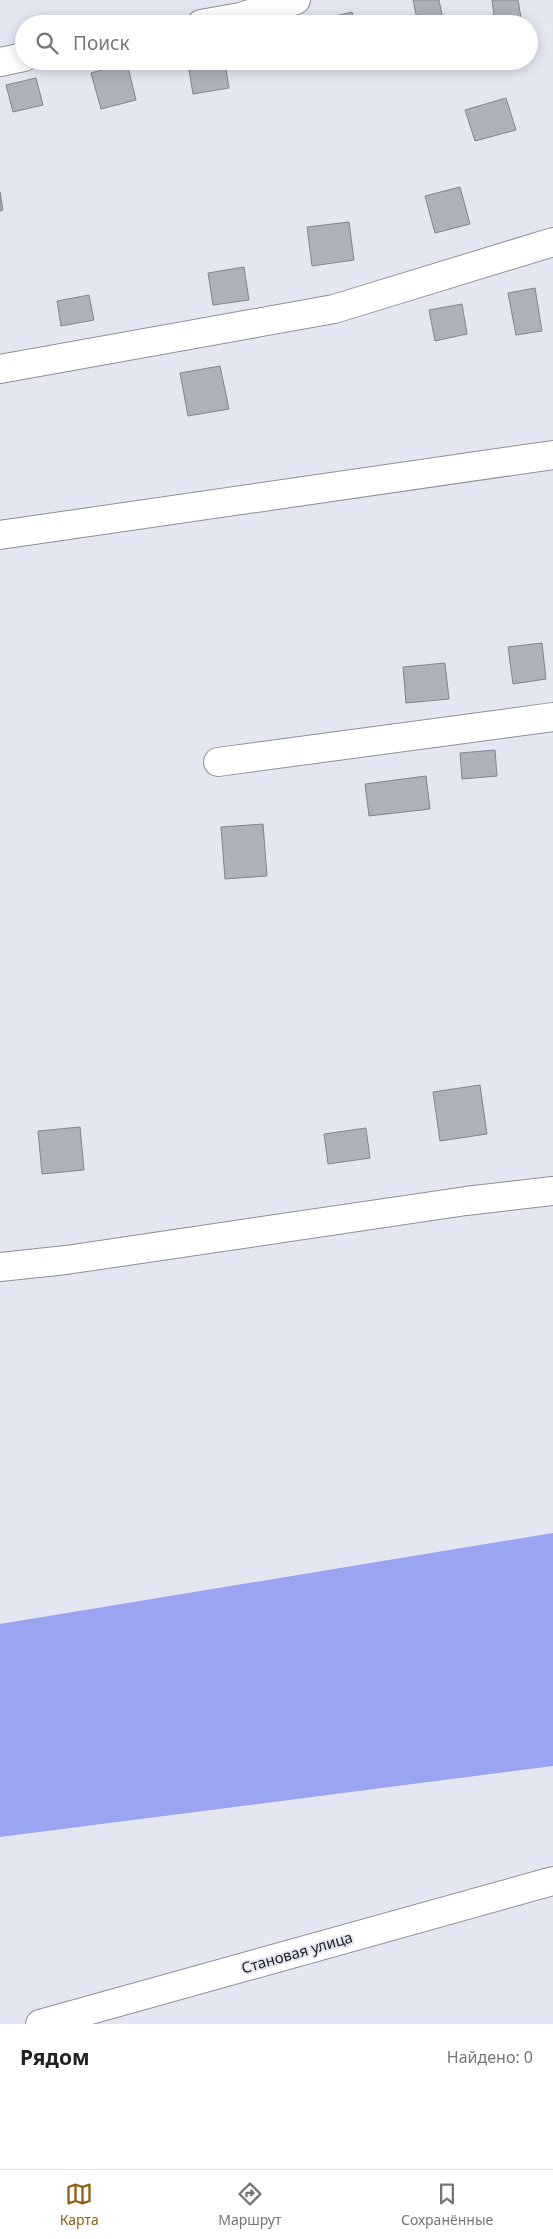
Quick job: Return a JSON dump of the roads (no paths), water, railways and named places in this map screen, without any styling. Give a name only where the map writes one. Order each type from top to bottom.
[{"type":"street","points":[[244,15],[296,0]]},
{"type":"street","points":[[0,62],[15,59]]},
{"type":"street","points":[[0,370],[334,309],[553,242]]},
{"type":"street","points":[[0,535],[553,455]]},
{"type":"street","points":[[218,762],[553,717]]},
{"type":"street","points":[[0,1267],[76,1258],[466,1201],[553,1191]]},
{"type":"street","name":"Становая улица","points":[[40,2024],[553,1881]]}]
